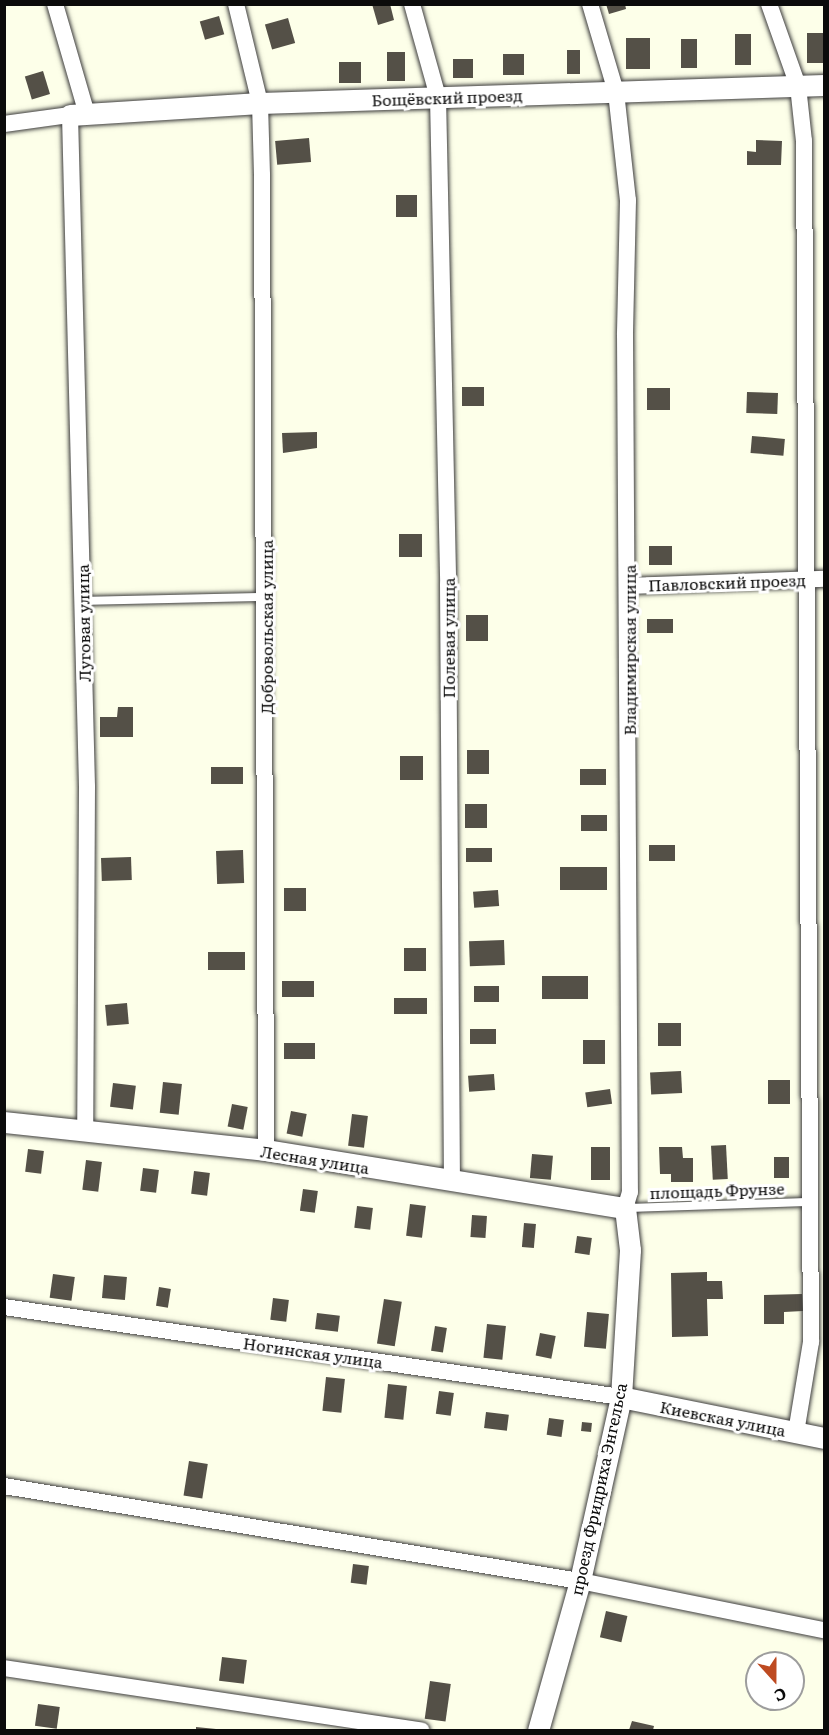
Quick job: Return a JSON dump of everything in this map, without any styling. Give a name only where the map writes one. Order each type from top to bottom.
[{"type":"street","name":"Луговая улица","points":[[55,4],[78,114],[82,601],[87,787],[85,1131]]},
{"type":"street","name":"Добровольская улица","points":[[236,4],[260,104],[266,597],[266,1150]]},
{"type":"street","name":"Полевая улица","points":[[412,4],[438,97],[448,584],[452,1180]]},
{"type":"street","name":"Владимирская улица","points":[[590,4],[616,92],[628,200],[625,335],[629,586],[630,1192],[625,1208]]},
{"type":"street","points":[[769,4],[798,86],[804,141],[811,1342],[796,1432]]},
{"type":"street","name":"Бощёвский проезд","points":[[78,114],[438,97],[825,86]]},
{"type":"street","points":[[4,124],[78,114]]},
{"type":"street","name":"Павловский проезд","points":[[629,586],[825,579]]},
{"type":"street","name":"Лесная улица","points":[[4,1122],[266,1150],[625,1208]]},
{"type":"street","name":"проезд Фридриха Энгельса","points":[[538,1731],[580,1581],[621,1397],[630,1250],[625,1208]]},
{"type":"street","name":"Ногинская улица","points":[[4,1307],[621,1397]]},
{"type":"street","name":"Киевская улица","points":[[621,1397],[825,1438]]},
{"type":"street","points":[[4,1486],[580,1581],[825,1630]]},
{"type":"street","points":[[4,1668],[421,1731]]},
{"type":"lane","points":[[82,601],[266,597]]},
{"type":"lane","name":"площадь Фрунзе","points":[[625,1208],[810,1202]]},
{"type":"building","points":[[372,4],[390,4],[394,20],[378,25]]},
{"type":"building","points":[[606,4],[625,4],[626,9],[609,14]]},
{"type":"building","points":[[219,16],[224,34],[205,40],[200,22]]},
{"type":"building","points":[[288,18],[295,43],[272,50],[265,25]]},
{"type":"building","points":[[807,33],[824,33],[824,63],[807,63]]},
{"type":"building","points":[[735,34],[751,34],[751,65],[735,65]]},
{"type":"building","points":[[626,38],[650,38],[650,69],[626,69]]},
{"type":"building","points":[[681,39],[697,39],[697,68],[681,68]]},
{"type":"building","points":[[567,50],[580,50],[580,74],[567,74]]},
{"type":"building","points":[[387,52],[405,52],[405,81],[387,81]]},
{"type":"building","points":[[503,54],[524,54],[524,75],[503,75]]},
{"type":"building","points":[[453,59],[473,59],[473,78],[453,78]]},
{"type":"building","points":[[339,62],[361,62],[361,83],[339,83]]},
{"type":"building","points":[[43,71],[50,94],[32,100],[25,77]]},
{"type":"building","points":[[309,138],[311,162],[277,165],[275,141]]},
{"type":"building","points":[[756,140],[782,141],[781,165],[747,165],[747,151],[756,152]]},
{"type":"building","points":[[396,195],[417,195],[417,217],[396,217]]},
{"type":"building","points":[[462,387],[484,387],[484,406],[462,406]]},
{"type":"building","points":[[647,388],[670,388],[670,410],[647,410]]},
{"type":"building","points":[[747,392],[778,393],[777,414],[746,413]]},
{"type":"building","points":[[317,432],[317,448],[283,453],[282,433]]},
{"type":"building","points":[[752,436],[785,439],[783,456],[751,453]]},
{"type":"building","points":[[399,534],[422,534],[422,557],[399,557]]},
{"type":"building","points":[[649,546],[672,546],[672,565],[649,565]]},
{"type":"building","points":[[466,615],[488,615],[488,641],[466,641]]},
{"type":"building","points":[[647,619],[673,619],[673,633],[647,633]]},
{"type":"building","points":[[118,707],[133,707],[133,737],[100,737],[100,717],[117,717]]},
{"type":"building","points":[[467,750],[489,750],[489,774],[467,774]]},
{"type":"building","points":[[400,756],[423,756],[423,780],[400,780]]},
{"type":"building","points":[[211,767],[243,767],[243,784],[211,784]]},
{"type":"building","points":[[580,769],[606,769],[606,785],[580,785]]},
{"type":"building","points":[[465,804],[487,804],[487,828],[465,828]]},
{"type":"building","points":[[581,815],[607,815],[607,831],[581,831]]},
{"type":"building","points":[[649,845],[675,845],[675,861],[649,861]]},
{"type":"building","points":[[466,848],[492,848],[492,862],[466,862]]},
{"type":"building","points":[[243,850],[244,883],[217,884],[216,851]]},
{"type":"building","points":[[131,857],[132,880],[102,881],[101,858]]},
{"type":"building","points":[[560,867],[607,867],[607,890],[560,890]]},
{"type":"building","points":[[284,888],[306,888],[306,911],[284,911]]},
{"type":"building","points":[[498,890],[499,906],[474,908],[473,892]]},
{"type":"building","points":[[504,940],[505,965],[470,966],[469,941]]},
{"type":"building","points":[[404,948],[426,948],[426,971],[404,971]]},
{"type":"building","points":[[208,952],[245,952],[245,970],[208,970]]},
{"type":"building","points":[[542,976],[588,976],[588,999],[542,999]]},
{"type":"building","points":[[282,981],[314,981],[314,997],[282,997]]},
{"type":"building","points":[[474,986],[499,986],[499,1002],[474,1002]]},
{"type":"building","points":[[394,998],[427,998],[427,1014],[394,1014]]},
{"type":"building","points":[[127,1003],[129,1024],[107,1026],[105,1005]]},
{"type":"building","points":[[658,1023],[681,1023],[681,1046],[658,1046]]},
{"type":"building","points":[[470,1029],[496,1029],[496,1044],[470,1044]]},
{"type":"building","points":[[583,1040],[605,1040],[605,1064],[583,1064]]},
{"type":"building","points":[[284,1043],[315,1043],[315,1059],[284,1059]]},
{"type":"building","points":[[681,1071],[682,1093],[651,1095],[650,1073]]},
{"type":"building","points":[[494,1074],[495,1090],[469,1092],[468,1076]]},
{"type":"building","points":[[768,1080],[790,1080],[790,1104],[768,1104]]},
{"type":"building","points":[[163,1082],[182,1084],[179,1115],[160,1113]]},
{"type":"building","points":[[113,1083],[136,1086],[133,1110],[110,1107]]},
{"type":"building","points":[[610,1089],[612,1104],[587,1107],[585,1092]]},
{"type":"building","points":[[232,1104],[248,1107],[243,1130],[228,1127]]},
{"type":"building","points":[[291,1111],[307,1114],[302,1137],[287,1134]]},
{"type":"building","points":[[352,1114],[368,1116],[364,1148],[348,1146]]},
{"type":"building","points":[[726,1145],[728,1179],[713,1180],[711,1146]]},
{"type":"building","points":[[591,1147],[610,1147],[610,1180],[591,1180]]},
{"type":"building","points":[[659,1147],[682,1147],[683,1158],[693,1158],[693,1182],[671,1182],[671,1174],[660,1174]]},
{"type":"building","points":[[28,1149],[44,1151],[41,1174],[25,1172]]},
{"type":"building","points":[[532,1154],[553,1156],[551,1180],[530,1178]]},
{"type":"building","points":[[774,1157],[789,1157],[789,1178],[774,1178]]},
{"type":"building","points":[[86,1160],[102,1162],[98,1192],[82,1190]]},
{"type":"building","points":[[143,1168],[159,1170],[156,1193],[140,1191]]},
{"type":"building","points":[[194,1171],[210,1173],[207,1196],[191,1194]]},
{"type":"building","points":[[303,1189],[318,1191],[315,1213],[300,1211]]},
{"type":"building","points":[[410,1204],[426,1206],[422,1238],[406,1236]]},
{"type":"building","points":[[357,1206],[373,1208],[370,1230],[354,1228]]},
{"type":"building","points":[[472,1215],[487,1216],[485,1238],[470,1237]]},
{"type":"building","points":[[524,1223],[536,1224],[534,1248],[522,1247]]},
{"type":"building","points":[[577,1236],[592,1238],[589,1255],[575,1253]]},
{"type":"building","points":[[707,1272],[707,1281],[722,1281],[723,1299],[707,1299],[708,1336],[672,1337],[671,1273]]},
{"type":"building","points":[[53,1274],[75,1277],[71,1301],[50,1298]]},
{"type":"building","points":[[104,1275],[127,1277],[125,1300],[102,1298]]},
{"type":"building","points":[[159,1287],[171,1289],[168,1308],[156,1306]]},
{"type":"building","points":[[802,1294],[803,1311],[784,1312],[784,1324],[764,1324],[764,1295]]},
{"type":"building","points":[[273,1298],[289,1300],[286,1322],[270,1320]]},
{"type":"building","points":[[384,1299],[402,1302],[395,1346],[377,1343]]},
{"type":"building","points":[[587,1312],[609,1314],[606,1349],[584,1347]]},
{"type":"building","points":[[317,1313],[340,1316],[338,1332],[315,1329]]},
{"type":"building","points":[[487,1324],[506,1326],[502,1360],[483,1358]]},
{"type":"building","points":[[435,1326],[447,1328],[443,1353],[431,1351]]},
{"type":"building","points":[[540,1333],[556,1336],[551,1359],[536,1356]]},
{"type":"building","points":[[326,1377],[345,1379],[341,1413],[322,1411]]},
{"type":"building","points":[[388,1384],[407,1386],[403,1420],[384,1418]]},
{"type":"building","points":[[439,1391],[454,1393],[451,1416],[436,1414]]},
{"type":"building","points":[[486,1412],[509,1415],[507,1431],[484,1428]]},
{"type":"building","points":[[549,1418],[564,1420],[561,1437],[547,1435]]},
{"type":"building","points":[[582,1422],[592,1423],[591,1432],[581,1431]]},
{"type":"building","points":[[189,1461],[208,1464],[202,1499],[184,1496]]},
{"type":"building","points":[[353,1564],[369,1566],[367,1585],[351,1583]]},
{"type":"building","points":[[606,1611],[627,1616],[621,1642],[600,1637]]},
{"type":"building","points":[[222,1657],[247,1660],[244,1684],[219,1681]]},
{"type":"building","points":[[430,1681],[451,1684],[446,1722],[425,1719]]},
{"type":"building","points":[[38,1704],[60,1707],[57,1729],[35,1726]]},
{"type":"building","points":[[632,1721],[654,1726],[653,1730],[629,1730]]},
{"type":"building","points":[[196,1727],[216,1729],[196,1730]]}]
